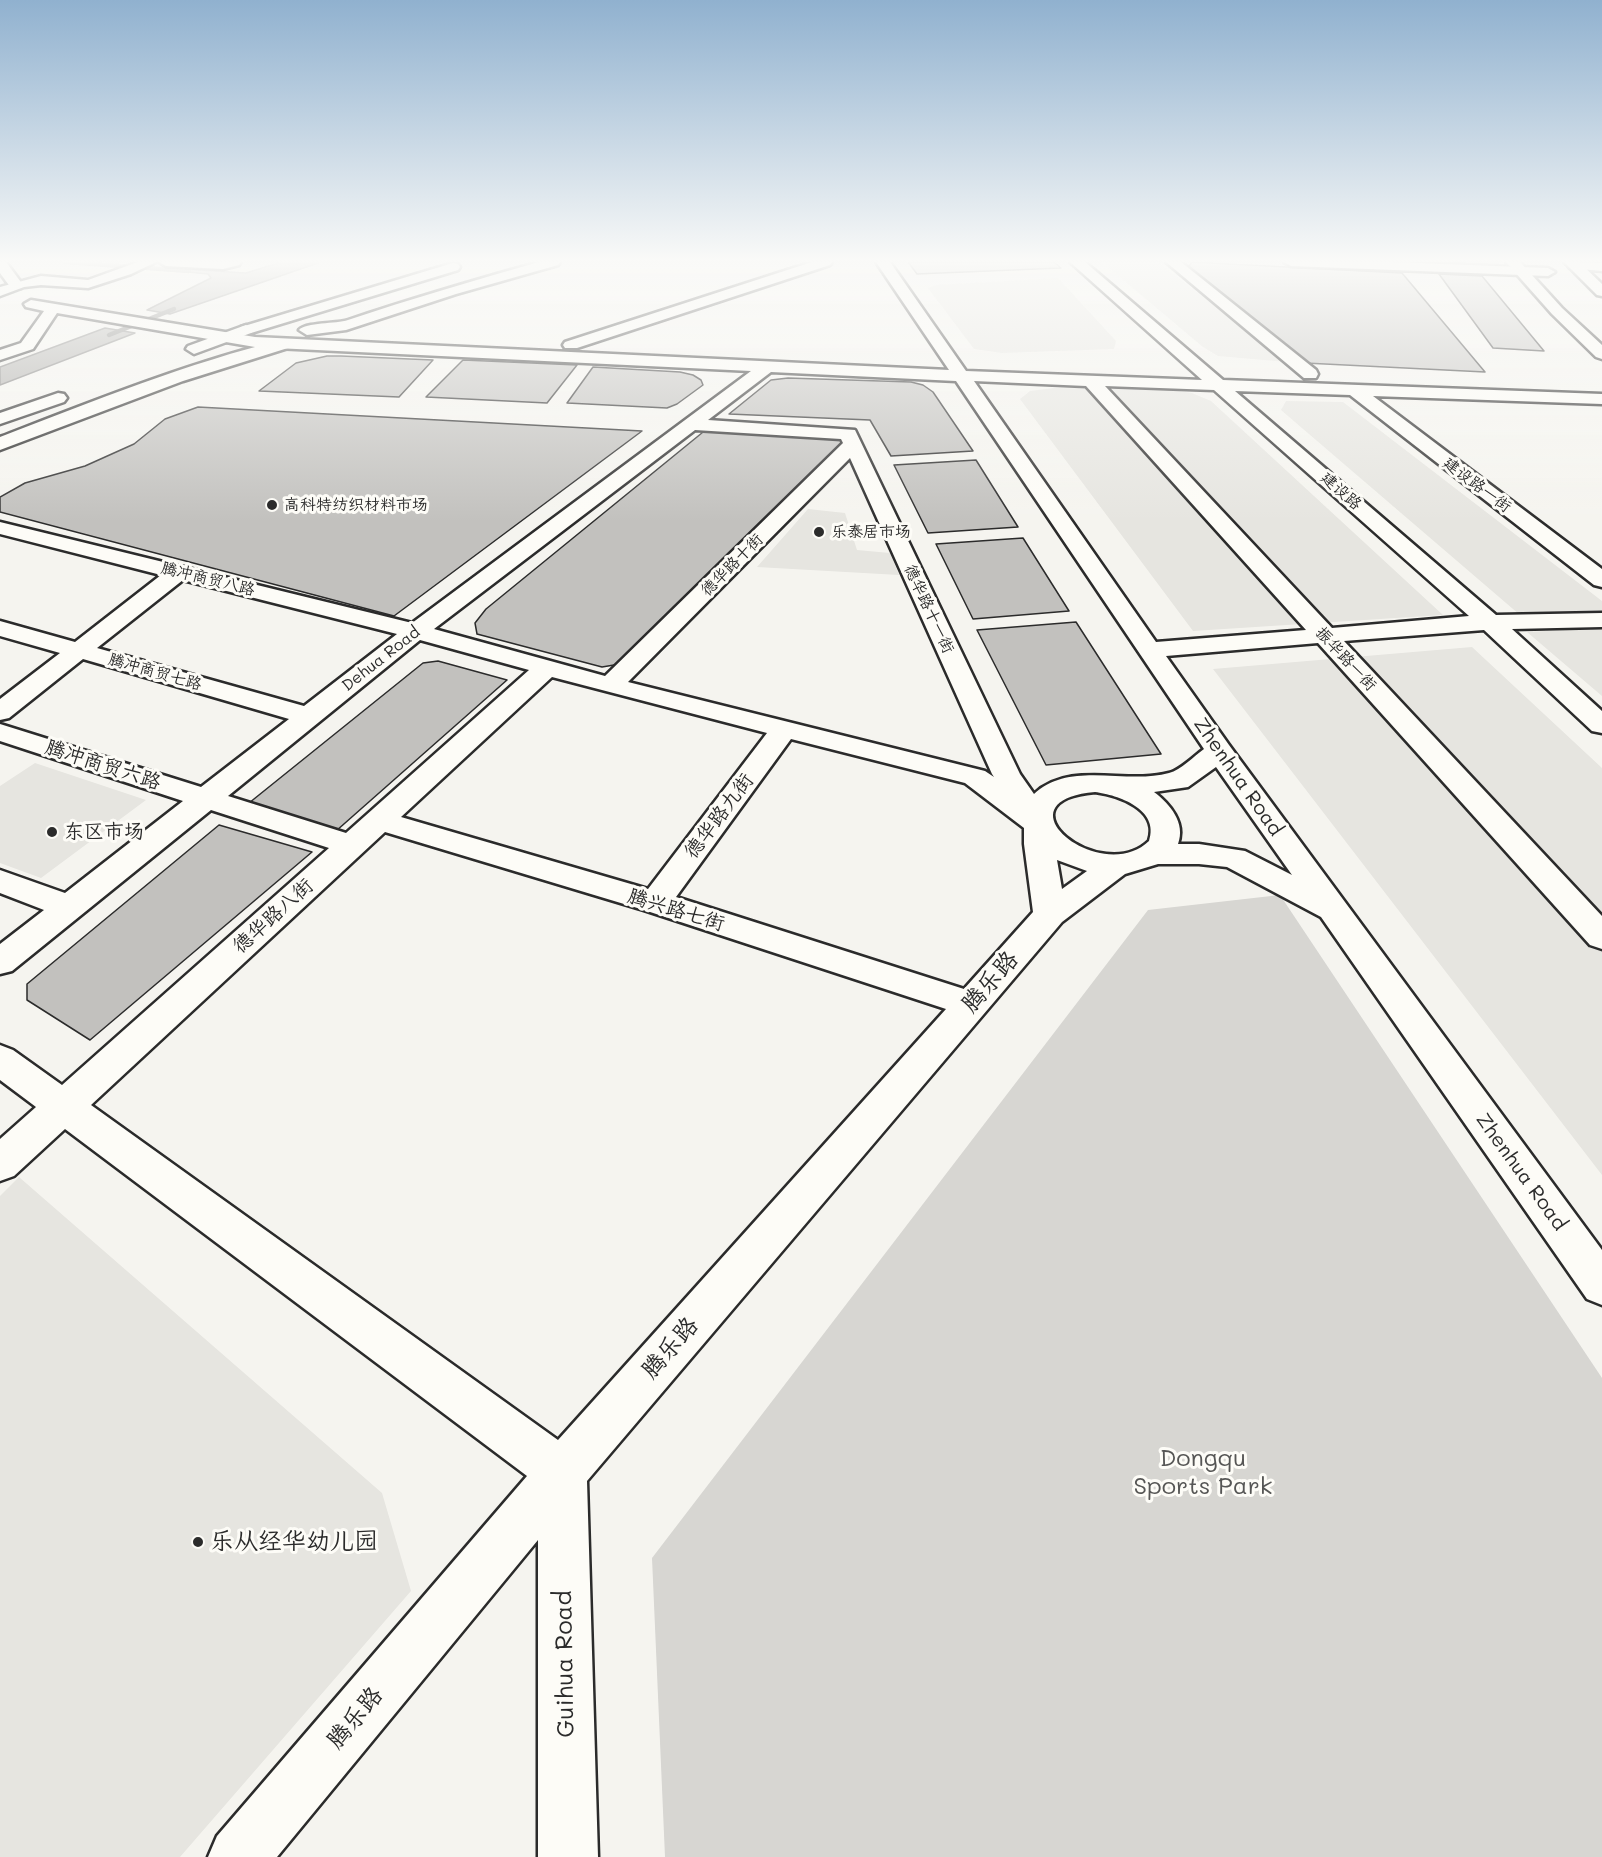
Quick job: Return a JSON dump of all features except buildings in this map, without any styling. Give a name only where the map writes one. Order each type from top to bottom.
[{"type":"street","points":[[0,355],[19,349]]},
{"type":"street","points":[[179,354],[194,349]]},
{"type":"street","points":[[0,433],[217,349]]},
{"type":"street","points":[[0,444],[258,349]]},
{"type":"street","points":[[476,349],[769,365],[958,369],[1200,370],[1602,387]]},
{"type":"street","points":[[630,349],[958,369],[1090,380],[1602,399]]},
{"type":"street","name":"Zhenhua Road","points":[[944,349],[1219,751],[1602,1285]]},
{"type":"street","name":"建设路","points":[[1176,349],[1490,622],[1602,725]]},
{"type":"street","points":[[1279,349],[1310,374]]},
{"type":"street","name":"Dehua Road","points":[[0,962],[416,631],[769,365]]},
{"type":"street","name":"振华路一街","points":[[1090,380],[1602,937]]},
{"type":"street","name":"建设路一街","points":[[1353,389],[1602,580]]},
{"type":"street","points":[[0,419],[78,390]]},
{"type":"street","points":[[690,424],[848,434],[854,444]]},
{"type":"street","name":"德华路十街","points":[[610,685],[854,444]]},
{"type":"street","name":"德华路十一街","points":[[854,444],[1006,774],[1039,825]]},
{"type":"street","name":"腾冲商贸八路","points":[[7,535],[178,572],[416,631],[610,685],[975,777],[1039,825]]},
{"type":"street","points":[[0,712],[178,572]]},
{"type":"street","points":[[1148,650],[1490,622],[1602,620]]},
{"type":"street","name":"腾冲商贸七路","points":[[0,628],[309,716]]},
{"type":"street","name":"德华路八街","points":[[0,1164],[547,668]]},
{"type":"street","name":"德华路九街","points":[[655,902],[784,729]]},
{"type":"street","name":"腾冲商贸六路","points":[[0,732],[351,845]]},
{"type":"street","points":[[1117,786],[1178,781],[1219,751]]},
{"type":"street","points":[[1039,825],[1047,837],[1060,848],[1098,863],[1118,864],[1138,861],[1153,854],[1163,844],[1167,832],[1163,817],[1153,804],[1137,793],[1117,786],[1095,783],[1075,784],[1057,789],[1045,799],[1038,811],[1039,844],[1050,914]]},
{"type":"street","name":"腾兴路七街","points":[[378,820],[655,902],[971,1004]]},
{"type":"street","points":[[1153,854],[1199,854],[1234,858],[1334,912]]},
{"type":"street","name":"腾乐路","points":[[238,1857],[562,1472],[1050,914],[1118,864]]},
{"type":"street","points":[[0,881],[69,907]]},
{"type":"street","points":[[0,1060],[562,1472]]},
{"type":"street","name":"Guihua Road","points":[[562,1472],[568,1857]]},
{"type":"shaded area","points":[[49,349],[94,349],[0,385],[0,367]]},
{"type":"shaded area","points":[[974,349],[1114,349],[1002,353]]},
{"type":"shaded area","points":[[1206,349],[1270,349],[1287,362],[1218,356]]},
{"type":"shaded area","points":[[1054,388],[1173,390],[1192,393],[1211,401],[1443,615],[1193,631],[1020,399],[1030,391]]},
{"type":"shaded area","points":[[1286,401],[1343,402],[1602,601],[1602,613],[1520,615],[1281,410]]},
{"type":"shaded area","name":"乐泰居市场","points":[[808,509],[845,513],[857,550],[890,553],[899,575],[757,567]]},
{"type":"shaded area","points":[[1602,628],[1602,696],[1527,632]]},
{"type":"shaded area","points":[[1472,647],[1602,768],[1602,1175],[1213,669]]},
{"type":"shaded area","name":"东区市场","points":[[35,763],[146,800],[41,878],[0,863],[0,786]]},
{"type":"shaded area","name":"乐从经华幼儿园","points":[[19,1177],[382,1493],[411,1591],[180,1857],[0,1857],[0,1196]]},
{"type":"green space","name":"Dongqu Sports Park","points":[[1280,895],[1602,1378],[1602,1857],[665,1857],[652,1558],[1148,910]]},
{"type":"place","name":"高科特纺织材料市场","points":[[272,505]]},
{"type":"place","name":"乐泰居市场","points":[[819,532]]},
{"type":"place","name":"东区市场","points":[[52,832]]},
{"type":"place","name":"乐从经华幼儿园","points":[[198,1542]]}]
